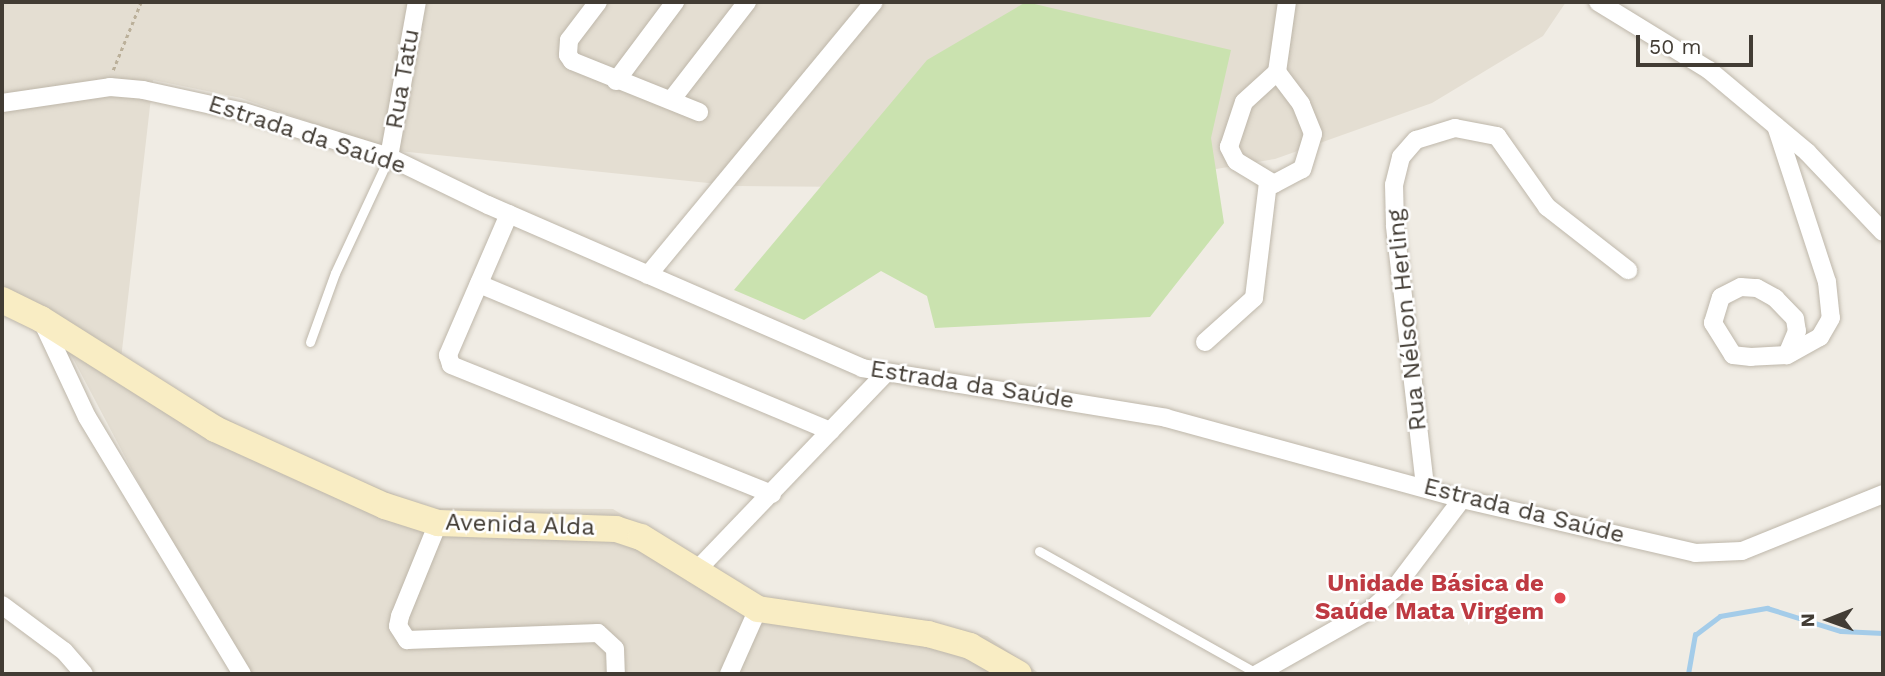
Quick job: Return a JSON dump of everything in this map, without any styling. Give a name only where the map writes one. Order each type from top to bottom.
[{"type":"street","name":"Rua Tatu","points":[[389,157],[417,2]]},
{"type":"street","points":[[598,2],[569,40],[568,55],[616,81],[672,99],[699,112]]},
{"type":"street","points":[[616,81],[675,2]]},
{"type":"street","points":[[672,99],[747,2]]},
{"type":"street","points":[[648,275],[874,2]]},
{"type":"street","points":[[1277,72],[1301,104],[1312,134],[1302,169],[1274,184],[1236,161],[1229,147],[1244,102],[1277,72],[1287,2]]},
{"type":"street","points":[[1598,2],[1709,70],[1776,126],[1883,232]]},
{"type":"street","name":"Estrada da Saúde","points":[[2,103],[110,88],[154,92],[244,111],[389,157],[509,214],[816,349],[886,374],[1166,418],[1569,526],[1719,555],[1742,551],[1883,494]]},
{"type":"street","points":[[1776,126],[1833,307],[1820,337],[1787,355],[1733,355],[1713,323],[1716,302],[1741,287],[1775,298],[1797,325],[1787,355]]},
{"type":"street","name":"Rua Nélson Herling","points":[[1425,486],[1395,225],[1394,186],[1402,158],[1416,140],[1455,128],[1497,136],[1547,207],[1628,270]]},
{"type":"street","points":[[1205,342],[1254,298],[1268,182]]},
{"type":"street","points":[[509,214],[448,355],[451,365],[772,494]]},
{"type":"street","points":[[479,284],[831,431]]},
{"type":"street","name":"Avenida Alda","points":[[2,300],[41,319],[215,429],[385,506],[438,523],[616,529],[641,537],[758,609],[928,634],[970,646],[1019,674]]},
{"type":"street","points":[[41,319],[87,417],[242,674]]},
{"type":"street","points":[[696,570],[886,374]]},
{"type":"street","points":[[1257,674],[1372,609],[1394,589],[1462,499]]},
{"type":"street","points":[[438,523],[400,616],[401,634],[418,642],[597,633],[615,649],[616,674]]},
{"type":"street","points":[[2,605],[64,651],[84,674]]},
{"type":"street","points":[[729,674],[758,609]]},
{"type":"lane","points":[[310,342],[335,273],[389,157]]},
{"type":"lane","points":[[1039,551],[1257,674]]},
{"type":"path","points":[[110,88],[114,64],[141,2]]},
{"type":"shaded area","points":[[2,2],[1566,2],[1543,36],[1432,103],[1275,159],[1099,189],[737,186],[389,150],[241,98],[153,80],[121,359],[281,449],[428,508],[613,509],[751,595],[913,618],[987,636],[1040,674],[250,674],[152,508],[49,313],[2,287]]},
{"type":"green space","points":[[1026,2],[1231,50],[1211,138],[1224,223],[1150,317],[935,328],[927,296],[881,271],[804,320],[734,290],[927,60]]},
{"type":"waterway","points":[[1688,674],[1695,635],[1720,616],[1767,608],[1841,631],[1883,633]]},
{"type":"place","name":"Unidade Básica de Saúde Mata Virgem","points":[[1560,598]]}]
